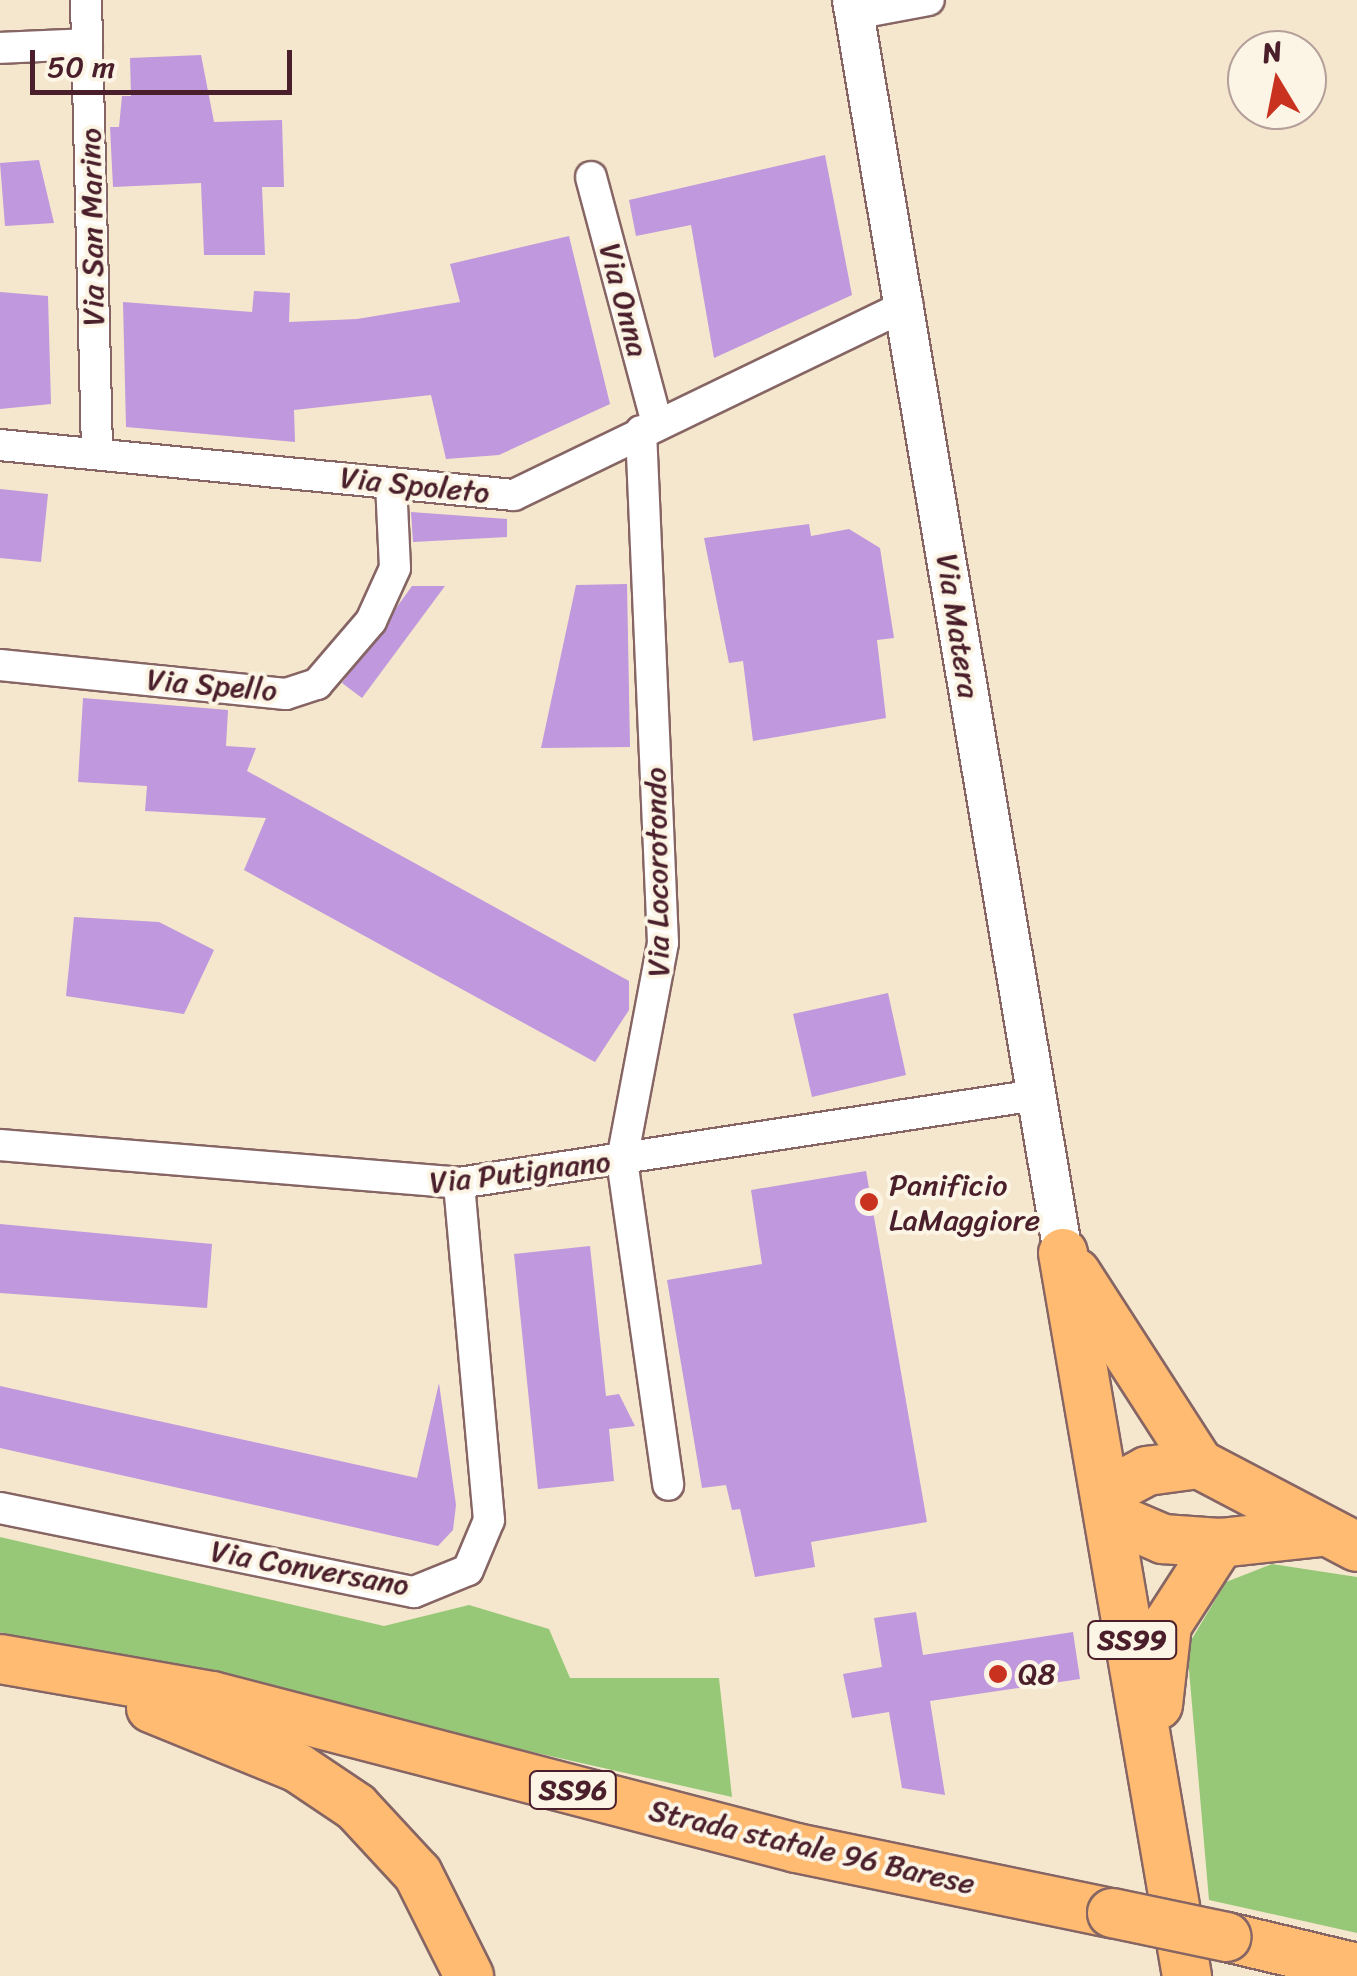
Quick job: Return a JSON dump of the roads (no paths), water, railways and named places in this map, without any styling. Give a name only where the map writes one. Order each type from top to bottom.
[{"type":"main road","points":[[1063,1253],[1199,1464]]},
{"type":"main road","name":"SS99","points":[[1063,1253],[1188,1976]]},
{"type":"main road","points":[[1199,1464],[1247,1482],[1339,1539],[1220,1543],[1163,1538],[1109,1505],[1146,1471],[1199,1464]]},
{"type":"main road","points":[[1152,1763],[1167,1625],[1220,1543]]},
{"type":"main road","points":[[18,1662],[224,1735],[356,1806],[418,1874],[469,1976]]},
{"type":"main road","name":"Strada statale 96 Barese","points":[[18,1662],[212,1696],[797,1848],[1227,1937],[1357,1968]]},
{"type":"street","name":"Via San Marino","points":[[86,0],[97,454]]},
{"type":"street","points":[[853,7],[928,0]]},
{"type":"street","name":"Via Matera","points":[[853,7],[907,305],[1063,1253]]},
{"type":"street","points":[[0,48],[87,44]]},
{"type":"street","name":"Via Onna","points":[[591,177],[649,427]]},
{"type":"street","name":"Via Spoleto","points":[[0,445],[514,495],[907,305]]},
{"type":"street","name":"Via Locorotondo","points":[[649,427],[664,943],[622,1160],[668,1486]]},
{"type":"street","name":"Via Spello","points":[[0,664],[286,694],[317,684],[371,621],[394,568],[391,483]]},
{"type":"street","name":"Via Putignano","points":[[0,1144],[459,1183],[1036,1095]]},
{"type":"street","name":"Via Conversano","points":[[0,1508],[414,1592],[468,1570],[489,1520],[459,1183]]},
{"type":"place","name":"Panificio LaMaggiore","points":[[869,1202]]},
{"type":"place","name":"Q8","points":[[998,1674]]}]
